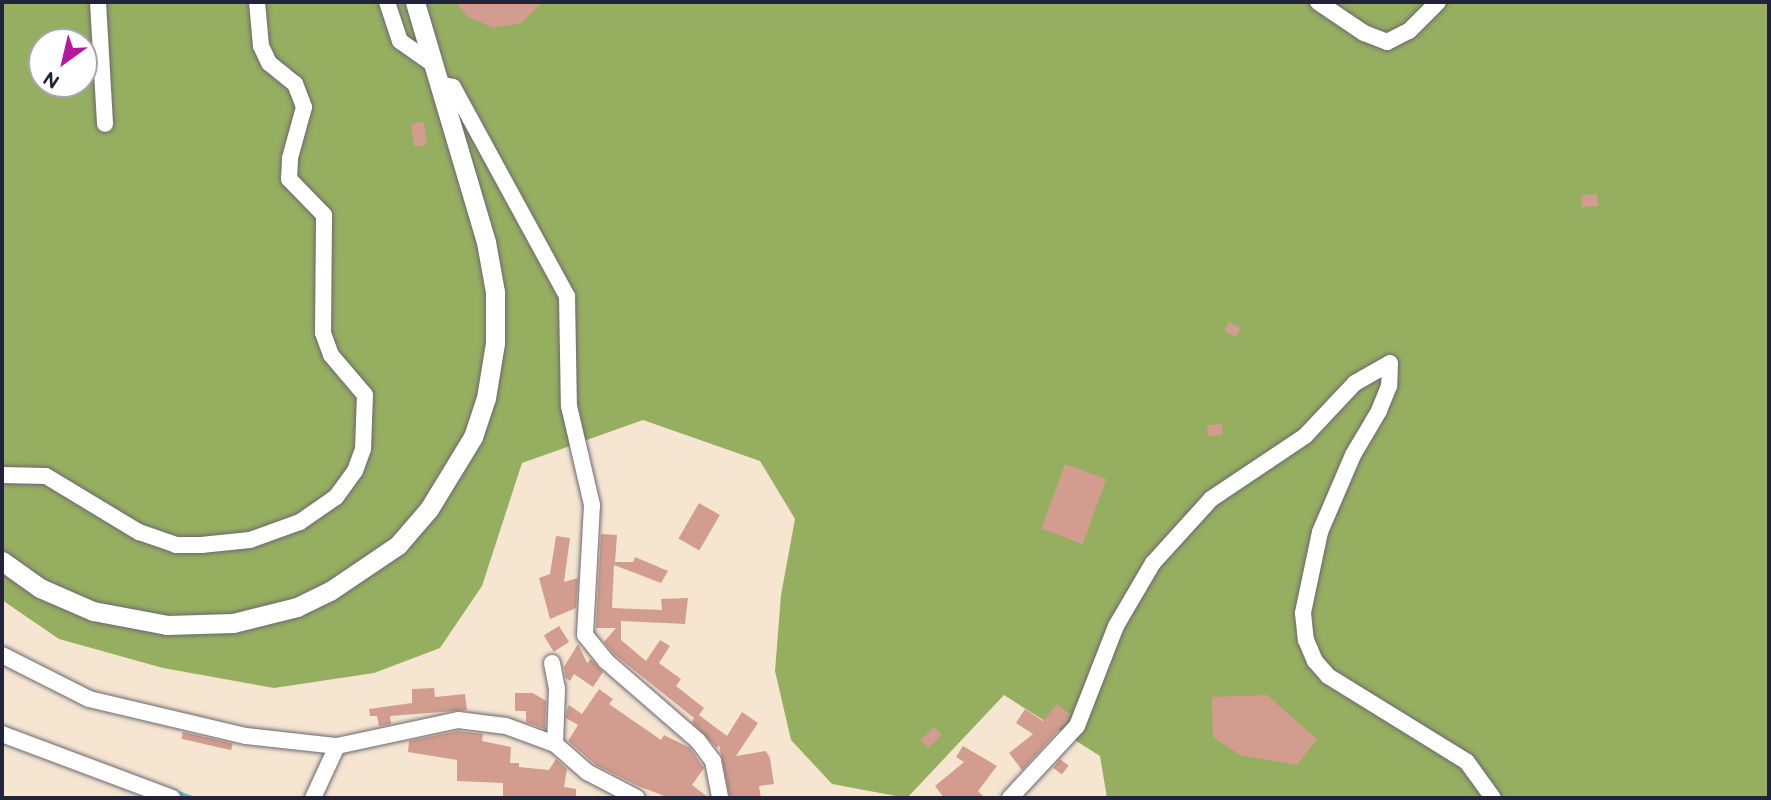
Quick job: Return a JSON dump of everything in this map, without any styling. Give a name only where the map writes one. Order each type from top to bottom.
[{"type":"street","points":[[99,2],[105,124]]},
{"type":"street","points":[[2,475],[46,476],[139,532],[176,545],[201,545],[250,540],[300,522],[336,497],[355,471],[363,449],[365,395],[331,355],[323,333],[324,215],[289,179],[290,158],[304,107],[295,85],[269,63],[261,46],[257,2]]},
{"type":"street","points":[[387,2],[400,41],[432,63]]},
{"type":"street","points":[[2,561],[40,588],[93,611],[131,621],[201,625],[262,618],[297,607],[365,570],[398,545],[429,509],[473,437],[486,398],[495,343],[495,292],[486,242],[415,2]]},
{"type":"street","points":[[1318,2],[1364,33],[1387,42],[1409,31],[1437,2]]},
{"type":"street","points":[[440,84],[453,87],[567,296],[569,407],[592,505],[585,635],[606,662],[698,741],[713,761],[720,798]]},
{"type":"street","points":[[1010,798],[1077,726],[1116,626],[1153,563],[1211,499],[1305,436],[1355,383],[1390,363],[1389,386],[1379,411],[1353,455],[1320,532],[1303,613],[1306,640],[1315,661],[1328,676],[1467,762],[1493,798]]},
{"type":"street","points":[[2,655],[89,699],[246,736],[337,746],[458,720],[506,726],[555,744],[613,793],[636,798]]},
{"type":"street","points":[[552,663],[557,689],[555,744]]},
{"type":"street","points":[[2,734],[172,798]]},
{"type":"street","points":[[313,798],[337,746]]},
{"type":"green space","points":[[2,2],[1769,2],[1769,798],[1107,798],[1100,756],[1004,695],[907,798],[832,784],[791,740],[775,671],[781,595],[795,519],[760,461],[643,420],[522,463],[482,586],[440,648],[374,673],[274,688],[163,668],[59,639],[2,600]]},
{"type":"building","points":[[455,2],[543,2],[521,23],[493,28],[467,16]]},
{"type":"building","points":[[424,122],[427,145],[414,146],[411,124]]},
{"type":"building","points":[[1597,194],[1598,206],[1582,207],[1581,195]]},
{"type":"building","points":[[1229,322],[1241,328],[1236,337],[1224,331]]},
{"type":"building","points":[[1222,424],[1223,435],[1208,436],[1207,425]]},
{"type":"building","points":[[1065,464],[1106,479],[1083,544],[1041,529]]},
{"type":"building","points":[[699,503],[720,515],[699,551],[678,539]]},
{"type":"building","points":[[601,534],[617,535],[615,562],[633,562],[635,557],[668,571],[661,583],[614,565],[612,608],[662,610],[661,599],[688,598],[685,624],[621,621],[621,640],[646,661],[660,640],[670,646],[659,663],[681,679],[676,686],[704,708],[699,715],[727,736],[742,712],[758,723],[736,756],[766,751],[770,758],[774,784],[759,786],[761,798],[730,798],[719,745],[717,748],[692,722],[694,718],[614,654],[604,642],[616,628],[596,628]]},
{"type":"building","points":[[556,536],[570,538],[564,582],[578,578],[576,608],[550,619],[539,578],[550,574]]},
{"type":"building","points":[[559,626],[569,642],[554,652],[544,636]]},
{"type":"building","points":[[578,644],[587,663],[591,659],[603,672],[593,687],[574,674],[570,681],[566,678],[564,667]]},
{"type":"building","points":[[434,688],[435,697],[465,694],[467,710],[390,716],[391,724],[379,726],[377,716],[370,716],[369,709],[412,703],[412,689]]},
{"type":"building","points":[[599,689],[613,699],[609,704],[661,740],[664,735],[690,748],[704,768],[692,785],[709,798],[669,798],[636,785],[596,765],[568,741],[578,725],[566,718],[569,705],[582,714]]},
{"type":"building","points":[[515,693],[533,693],[546,701],[545,729],[526,722],[526,711],[515,711]]},
{"type":"building","points":[[1267,695],[1317,739],[1297,765],[1240,755],[1213,737],[1212,697]]},
{"type":"building","points":[[1057,704],[1070,715],[1068,720],[1022,770],[1009,753],[1033,734],[1016,723],[1025,709],[1043,721]]},
{"type":"building","points":[[934,727],[942,735],[928,748],[921,740]]},
{"type":"building","points":[[458,731],[483,734],[482,741],[511,747],[510,763],[519,763],[519,767],[549,770],[556,759],[567,769],[564,787],[576,789],[576,798],[503,798],[503,783],[457,781],[457,760],[408,752],[409,741]]},
{"type":"building","points":[[183,732],[233,743],[231,750],[181,739]]},
{"type":"building","points":[[963,746],[997,766],[978,791],[985,798],[944,798],[935,786],[964,762],[956,757]]},
{"type":"building","points":[[1060,759],[1069,766],[1062,774],[1053,768]]},
{"type":"waterway","points":[[173,791],[192,798]]}]
